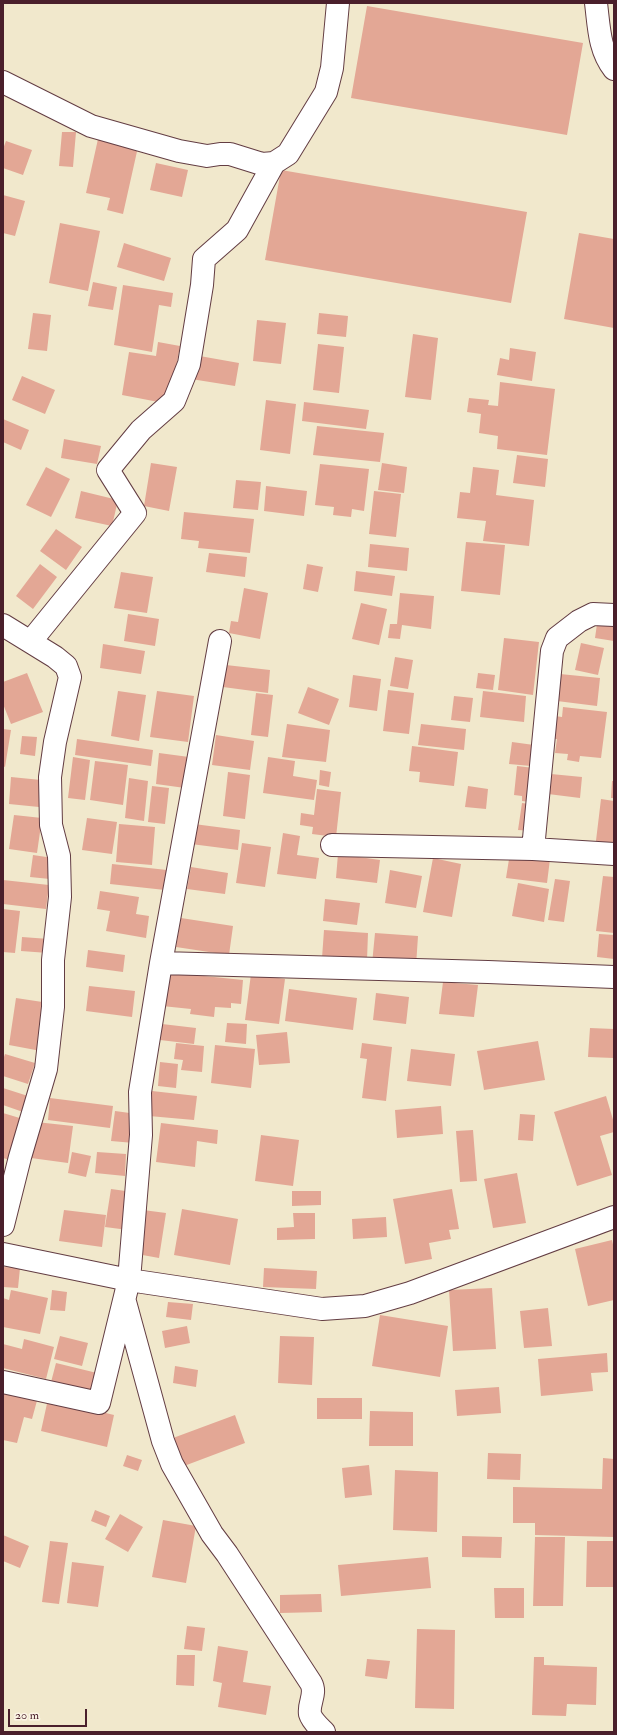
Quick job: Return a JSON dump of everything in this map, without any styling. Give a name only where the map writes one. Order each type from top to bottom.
[{"type":"street","points":[[3,82],[91,126],[179,151],[207,156],[230,154],[262,164],[274,163],[288,154],[326,92],[332,68],[338,3]]},
{"type":"street","points":[[596,3],[601,44],[607,60],[614,69]]},
{"type":"street","points":[[31,641],[136,513],[108,470],[141,430],[174,401],[189,364],[202,285],[204,259],[237,230],[274,163]]},
{"type":"street","points":[[533,849],[552,651],[557,638],[579,621],[592,614],[614,616]]},
{"type":"street","points":[[3,625],[55,657],[66,666],[70,677],[55,742],[50,777],[51,825],[59,856],[60,897],[53,960],[53,1007],[46,1069],[20,1157],[3,1225]]},
{"type":"street","points":[[3,1382],[99,1404],[127,1290],[141,1135],[140,1092],[161,963],[220,641]]},
{"type":"street","points":[[332,845],[533,849],[614,854]]},
{"type":"street","points":[[161,963],[614,977]]},
{"type":"street","points":[[3,1254],[127,1290],[322,1309],[365,1306],[410,1293],[614,1217]]},
{"type":"street","points":[[127,1290],[163,1441],[172,1464],[212,1534],[227,1554],[314,1688],[310,1706],[310,1715],[324,1732]]},
{"type":"building","points":[[367,6],[583,43],[567,135],[351,98]]},
{"type":"building","points":[[62,132],[76,132],[73,167],[59,166]]},
{"type":"building","points":[[98,139],[138,147],[123,214],[107,210],[110,198],[86,193]]},
{"type":"building","points":[[6,141],[32,150],[23,175],[3,168],[3,149]]},
{"type":"building","points":[[156,163],[188,170],[182,197],[150,190]]},
{"type":"building","points":[[281,170],[527,212],[511,303],[265,260]]},
{"type":"building","points":[[3,195],[25,201],[15,236],[3,233]]},
{"type":"building","points":[[60,223],[100,231],[88,291],[49,283]]},
{"type":"building","points":[[579,233],[614,239],[614,328],[564,319]]},
{"type":"building","points":[[124,243],[171,258],[164,281],[117,267]]},
{"type":"building","points":[[93,282],[117,287],[113,310],[88,306]]},
{"type":"building","points":[[123,285],[173,293],[171,307],[159,305],[152,352],[114,345]]},
{"type":"building","points":[[33,313],[51,315],[47,351],[28,349]]},
{"type":"building","points":[[319,313],[348,316],[346,337],[317,334]]},
{"type":"building","points":[[257,320],[286,323],[281,364],[253,361]]},
{"type":"building","points":[[413,334],[438,338],[431,400],[405,397]]},
{"type":"building","points":[[158,342],[180,346],[169,404],[122,395],[129,352],[156,356]]},
{"type":"building","points":[[318,344],[344,347],[339,393],[313,390]]},
{"type":"building","points":[[510,348],[536,352],[532,381],[497,375],[500,358],[509,360]]},
{"type":"building","points":[[194,355],[239,363],[235,386],[191,379]]},
{"type":"building","points":[[22,376],[55,390],[45,414],[12,400]]},
{"type":"building","points":[[500,382],[555,389],[547,455],[497,449],[498,436],[479,433],[481,414],[467,412],[469,398],[489,400],[488,405],[498,406]]},
{"type":"building","points":[[266,400],[296,404],[290,454],[260,450]]},
{"type":"building","points":[[304,402],[369,410],[366,429],[302,421]]},
{"type":"building","points":[[3,419],[29,430],[21,450],[3,442]]},
{"type":"building","points":[[317,426],[384,433],[380,462],[313,455]]},
{"type":"building","points":[[64,439],[101,446],[97,464],[61,458]]},
{"type":"building","points":[[517,455],[548,459],[545,487],[513,483]]},
{"type":"building","points":[[151,463],[177,467],[169,511],[144,506]]},
{"type":"building","points":[[382,463],[407,467],[404,493],[378,490]]},
{"type":"building","points":[[320,464],[369,469],[364,511],[352,509],[351,517],[333,515],[334,507],[315,505]]},
{"type":"building","points":[[46,467],[70,479],[51,517],[26,505]]},
{"type":"building","points":[[473,467],[499,470],[496,495],[534,500],[529,546],[483,541],[486,521],[457,518],[460,492],[470,493]]},
{"type":"building","points":[[236,480],[261,482],[258,510],[233,508]]},
{"type":"building","points":[[266,486],[307,491],[304,516],[264,511]]},
{"type":"building","points":[[81,491],[118,500],[112,526],[75,518]]},
{"type":"building","points":[[374,491],[401,494],[396,537],[369,534]]},
{"type":"building","points":[[184,512],[254,519],[250,553],[198,548],[199,541],[181,539]]},
{"type":"building","points":[[56,529],[82,547],[66,570],[40,551]]},
{"type":"building","points":[[466,542],[505,545],[500,595],[461,591]]},
{"type":"building","points":[[370,544],[409,548],[407,571],[368,567]]},
{"type":"building","points":[[209,553],[247,557],[245,577],[206,572]]},
{"type":"building","points":[[40,564],[57,577],[33,609],[16,596]]},
{"type":"building","points":[[307,564],[323,567],[318,592],[303,589]]},
{"type":"building","points":[[356,571],[395,576],[392,596],[354,591]]},
{"type":"building","points":[[121,572],[153,577],[147,613],[114,608]]},
{"type":"building","points":[[244,588],[268,593],[260,639],[229,633],[231,621],[238,622]]},
{"type":"building","points":[[400,593],[434,596],[431,629],[402,625],[400,639],[388,638],[390,624],[397,624]]},
{"type":"building","points":[[361,603],[387,609],[379,645],[352,639]]},
{"type":"building","points":[[128,614],[159,619],[155,646],[124,641]]},
{"type":"building","points":[[597,624],[614,626],[614,641],[595,638]]},
{"type":"building","points":[[504,638],[539,642],[533,695],[498,690]]},
{"type":"building","points":[[581,643],[604,648],[598,675],[575,670]]},
{"type":"building","points":[[103,644],[145,651],[141,674],[100,668]]},
{"type":"building","points":[[395,657],[413,660],[408,689],[390,686]]},
{"type":"building","points":[[226,665],[270,670],[268,693],[223,687]]},
{"type":"building","points":[[27,673],[43,712],[11,724],[3,704],[3,682]]},
{"type":"building","points":[[478,673],[495,675],[493,690],[476,688]]},
{"type":"building","points":[[560,674],[600,678],[597,706],[557,701]]},
{"type":"building","points":[[353,675],[381,679],[377,711],[349,707]]},
{"type":"building","points":[[308,687],[339,699],[329,725],[298,713]]},
{"type":"building","points":[[388,690],[414,693],[409,734],[383,731]]},
{"type":"building","points":[[118,691],[146,695],[139,741],[111,736]]},
{"type":"building","points":[[157,691],[194,696],[188,742],[150,737]]},
{"type":"building","points":[[483,691],[526,696],[524,722],[480,717]]},
{"type":"building","points":[[256,693],[273,695],[268,737],[251,735]]},
{"type":"building","points":[[454,696],[473,698],[470,722],[451,720]]},
{"type":"building","points":[[563,707],[607,712],[601,758],[580,756],[579,762],[567,760],[568,754],[555,753],[557,739],[553,739],[555,716],[562,717]]},
{"type":"building","points":[[287,724],[330,730],[326,762],[282,757]]},
{"type":"building","points":[[421,724],[466,729],[464,750],[418,745]]},
{"type":"building","points":[[3,729],[11,730],[5,767],[3,766]]},
{"type":"building","points":[[216,735],[254,741],[250,770],[212,765]]},
{"type":"building","points":[[22,736],[37,737],[35,756],[20,754]]},
{"type":"building","points":[[77,739],[153,750],[151,766],[75,755]]},
{"type":"building","points":[[512,742],[534,745],[531,766],[509,764]]},
{"type":"building","points":[[412,746],[458,752],[454,786],[419,782],[420,772],[409,771]]},
{"type":"building","points":[[159,753],[189,757],[185,788],[156,784]]},
{"type":"building","points":[[73,757],[90,760],[85,800],[68,798]]},
{"type":"building","points":[[268,757],[295,761],[293,776],[317,780],[314,800],[263,793]]},
{"type":"building","points":[[95,761],[128,765],[123,805],[90,800]]},
{"type":"building","points":[[517,766],[534,768],[530,802],[522,801],[522,796],[514,795]]},
{"type":"building","points":[[320,770],[331,772],[329,787],[319,785]]},
{"type":"building","points":[[228,772],[250,775],[245,819],[223,816]]},
{"type":"building","points":[[551,774],[582,777],[580,798],[548,794]]},
{"type":"building","points":[[11,777],[41,780],[39,807],[9,804]]},
{"type":"building","points":[[129,778],[148,781],[144,821],[125,818]]},
{"type":"building","points":[[612,781],[614,781],[614,798],[611,798]]},
{"type":"building","points":[[152,786],[169,788],[165,824],[148,822]]},
{"type":"building","points":[[468,786],[488,789],[486,809],[465,807]]},
{"type":"building","points":[[317,789],[341,792],[336,837],[312,834],[313,827],[300,825],[301,813],[314,815]]},
{"type":"building","points":[[601,799],[614,801],[614,851],[595,849]]},
{"type":"building","points":[[522,803],[536,805],[533,831],[518,830]]},
{"type":"building","points":[[14,815],[42,818],[37,853],[9,849]]},
{"type":"building","points":[[87,818],[117,822],[112,854],[82,850]]},
{"type":"building","points":[[119,824],[155,827],[152,865],[116,862]]},
{"type":"building","points":[[194,824],[240,830],[238,850],[191,844]]},
{"type":"building","points":[[283,833],[300,836],[297,855],[319,858],[316,879],[277,874]]},
{"type":"building","points":[[242,843],[271,847],[265,887],[236,883]]},
{"type":"building","points":[[510,853],[550,859],[547,883],[506,878]]},
{"type":"building","points":[[338,854],[380,860],[377,883],[336,878]]},
{"type":"building","points":[[33,855],[53,858],[50,879],[30,877]]},
{"type":"building","points":[[433,858],[461,864],[452,917],[423,912]]},
{"type":"building","points":[[112,864],[167,870],[165,890],[110,884]]},
{"type":"building","points":[[191,867],[228,873],[225,894],[187,889]]},
{"type":"building","points":[[390,870],[422,876],[416,908],[385,903]]},
{"type":"building","points":[[603,876],[614,877],[614,933],[596,931]]},
{"type":"building","points":[[555,879],[570,881],[564,922],[548,920]]},
{"type":"building","points":[[3,880],[49,885],[46,909],[3,904]]},
{"type":"building","points":[[518,883],[549,889],[544,922],[512,916]]},
{"type":"building","points":[[100,891],[139,897],[136,914],[149,916],[146,938],[106,931],[110,911],[97,909]]},
{"type":"building","points":[[325,899],[360,903],[357,925],[323,921]]},
{"type":"building","points":[[3,909],[20,911],[15,953],[3,952]]},
{"type":"building","points":[[181,918],[233,926],[229,955],[176,947]]},
{"type":"building","points":[[324,930],[368,933],[367,960],[322,958]]},
{"type":"building","points":[[375,933],[418,936],[416,966],[372,964]]},
{"type":"building","points":[[599,934],[614,935],[614,959],[597,957]]},
{"type":"building","points":[[22,937],[49,939],[48,953],[21,951]]},
{"type":"building","points":[[88,950],[125,955],[123,972],[86,967]]},
{"type":"building","points":[[165,972],[243,980],[241,1004],[231,1003],[231,1008],[215,1007],[214,1017],[190,1014],[191,1009],[162,1006]]},
{"type":"building","points":[[251,974],[285,979],[279,1024],[245,1020]]},
{"type":"building","points":[[443,982],[478,985],[474,1017],[439,1014]]},
{"type":"building","points":[[89,986],[135,991],[132,1017],[86,1011]]},
{"type":"building","points":[[289,989],[357,998],[353,1030],[285,1021]]},
{"type":"building","points":[[376,993],[409,997],[406,1024],[373,1020]]},
{"type":"building","points":[[16,998],[49,1003],[41,1051],[9,1045]]},
{"type":"building","points":[[227,1023],[247,1024],[246,1044],[225,1042]]},
{"type":"building","points":[[162,1024],[196,1028],[194,1044],[160,1040]]},
{"type":"building","points":[[590,1028],[614,1029],[614,1058],[588,1057]]},
{"type":"building","points":[[287,1032],[290,1063],[259,1065],[256,1035]]},
{"type":"building","points":[[538,1041],[545,1080],[484,1090],[477,1051]]},
{"type":"building","points":[[176,1043],[204,1046],[202,1072],[181,1070],[183,1060],[174,1059]]},
{"type":"building","points":[[362,1043],[392,1047],[386,1101],[362,1098],[367,1059],[360,1058]]},
{"type":"building","points":[[215,1045],[255,1049],[251,1088],[211,1083]]},
{"type":"building","points":[[411,1049],[455,1054],[451,1086],[407,1081]]},
{"type":"building","points":[[5,1054],[35,1063],[28,1084],[3,1076],[3,1060]]},
{"type":"building","points":[[160,1062],[178,1064],[176,1088],[158,1086]]},
{"type":"building","points":[[3,1088],[28,1096],[23,1112],[3,1105]]},
{"type":"building","points":[[152,1091],[197,1096],[194,1120],[149,1116]]},
{"type":"building","points":[[606,1096],[614,1123],[614,1132],[600,1136],[612,1175],[577,1186],[554,1112]]},
{"type":"building","points":[[50,1098],[113,1106],[110,1128],[48,1120]]},
{"type":"building","points":[[441,1106],[443,1134],[397,1138],[395,1110]]},
{"type":"building","points":[[115,1111],[137,1114],[134,1143],[111,1141]]},
{"type":"building","points":[[3,1113],[23,1119],[10,1160],[3,1158]]},
{"type":"building","points":[[520,1114],[535,1115],[533,1141],[518,1140]]},
{"type":"building","points":[[36,1122],[73,1126],[68,1163],[31,1158]]},
{"type":"building","points":[[161,1123],[218,1130],[217,1144],[197,1141],[195,1167],[156,1162]]},
{"type":"building","points":[[473,1130],[477,1181],[460,1182],[456,1131]]},
{"type":"building","points":[[261,1135],[299,1140],[293,1186],[255,1181]]},
{"type":"building","points":[[72,1152],[91,1156],[86,1177],[68,1173]]},
{"type":"building","points":[[97,1152],[126,1154],[125,1176],[95,1173]]},
{"type":"building","points":[[517,1173],[526,1223],[493,1228],[484,1179]]},
{"type":"building","points":[[111,1189],[133,1192],[128,1230],[105,1227]]},
{"type":"building","points":[[452,1189],[459,1229],[449,1230],[451,1239],[429,1243],[432,1259],[405,1264],[393,1199]]},
{"type":"building","points":[[292,1191],[321,1191],[321,1205],[292,1206]]},
{"type":"building","points":[[182,1209],[238,1219],[230,1265],[174,1255]]},
{"type":"building","points":[[64,1210],[106,1215],[102,1247],[59,1241]]},
{"type":"building","points":[[143,1210],[166,1213],[159,1258],[137,1254]]},
{"type":"building","points":[[293,1213],[315,1213],[315,1239],[277,1240],[277,1228],[294,1227]]},
{"type":"building","points":[[386,1217],[387,1237],[353,1239],[352,1219]]},
{"type":"building","points":[[612,1240],[614,1249],[614,1300],[588,1306],[575,1249]]},
{"type":"building","points":[[3,1267],[20,1268],[18,1288],[3,1287]]},
{"type":"building","points":[[264,1268],[317,1271],[316,1289],[263,1287]]},
{"type":"building","points":[[492,1288],[496,1349],[453,1351],[449,1290]]},
{"type":"building","points":[[11,1290],[48,1298],[40,1334],[3,1327],[3,1298],[9,1300]]},
{"type":"building","points":[[52,1290],[67,1292],[65,1311],[50,1310]]},
{"type":"building","points":[[168,1302],[193,1304],[191,1320],[166,1317]]},
{"type":"building","points":[[548,1308],[552,1346],[524,1348],[520,1311]]},
{"type":"building","points":[[380,1315],[448,1326],[440,1377],[372,1366]]},
{"type":"building","points":[[187,1326],[190,1343],[165,1348],[162,1331]]},
{"type":"building","points":[[60,1336],[88,1343],[82,1366],[54,1359]]},
{"type":"building","points":[[280,1336],[314,1337],[312,1385],[278,1383]]},
{"type":"building","points":[[24,1339],[54,1347],[46,1379],[3,1368],[3,1344],[22,1349]]},
{"type":"building","points":[[607,1353],[608,1372],[591,1373],[593,1391],[541,1396],[538,1359]]},
{"type":"building","points":[[56,1363],[97,1373],[91,1396],[50,1386]]},
{"type":"building","points":[[175,1366],[198,1370],[196,1387],[173,1383]]},
{"type":"building","points":[[499,1387],[501,1413],[457,1416],[455,1390]]},
{"type":"building","points":[[3,1392],[38,1397],[32,1419],[24,1417],[17,1443],[3,1440]]},
{"type":"building","points":[[317,1398],[362,1398],[362,1419],[317,1419]]},
{"type":"building","points":[[48,1399],[114,1415],[107,1447],[41,1431]]},
{"type":"building","points":[[370,1411],[413,1412],[413,1446],[369,1446]]},
{"type":"building","points":[[235,1415],[245,1443],[184,1466],[173,1438]]},
{"type":"building","points":[[488,1453],[521,1454],[520,1480],[487,1479]]},
{"type":"building","points":[[127,1455],[142,1460],[138,1471],[123,1466]]},
{"type":"building","points":[[603,1458],[614,1459],[614,1537],[535,1535],[535,1523],[513,1523],[513,1487],[602,1489]]},
{"type":"building","points":[[369,1465],[372,1495],[345,1498],[342,1468]]},
{"type":"building","points":[[395,1470],[438,1472],[437,1532],[393,1530]]},
{"type":"building","points":[[95,1510],[110,1516],[106,1527],[91,1521]]},
{"type":"building","points":[[120,1514],[143,1527],[128,1552],[105,1539]]},
{"type":"building","points":[[163,1520],[196,1526],[186,1583],[152,1577]]},
{"type":"building","points":[[3,1535],[29,1546],[20,1568],[3,1561]]},
{"type":"building","points":[[462,1536],[502,1537],[501,1558],[462,1557]]},
{"type":"building","points":[[535,1537],[565,1537],[563,1606],[533,1606]]},
{"type":"building","points":[[50,1541],[68,1543],[59,1604],[42,1602]]},
{"type":"building","points":[[587,1541],[614,1541],[614,1587],[586,1587]]},
{"type":"building","points":[[428,1557],[431,1588],[341,1596],[338,1565]]},
{"type":"building","points":[[72,1562],[104,1566],[98,1607],[67,1603]]},
{"type":"building","points":[[494,1588],[524,1588],[524,1618],[495,1618]]},
{"type":"building","points":[[321,1594],[322,1612],[280,1613],[280,1595]]},
{"type":"building","points":[[187,1626],[205,1628],[202,1651],[184,1649]]},
{"type":"building","points":[[417,1629],[455,1630],[454,1709],[415,1708]]},
{"type":"building","points":[[218,1646],[248,1651],[243,1682],[271,1686],[266,1715],[218,1707],[222,1683],[213,1681]]},
{"type":"building","points":[[177,1655],[195,1655],[194,1686],[176,1685]]},
{"type":"building","points":[[534,1657],[544,1657],[544,1665],[597,1667],[596,1705],[567,1704],[566,1716],[532,1715]]},
{"type":"building","points":[[367,1659],[390,1661],[387,1679],[365,1676]]}]
